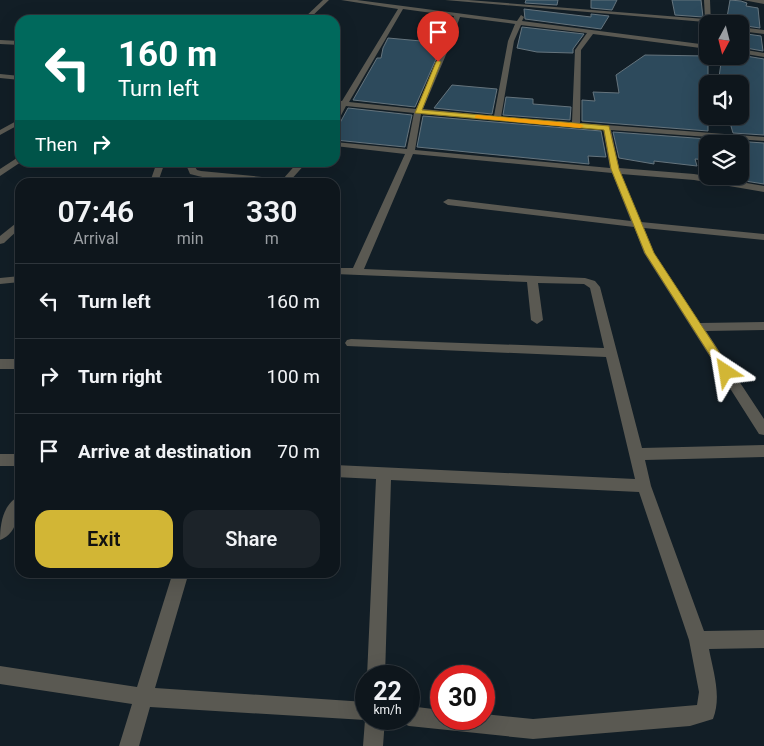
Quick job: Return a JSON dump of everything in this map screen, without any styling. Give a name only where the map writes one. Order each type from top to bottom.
[{"type":"street","points":[[310,15],[326,0]]},
{"type":"street","points":[[344,0],[699,46]]},
{"type":"street","points":[[448,0],[699,21]]},
{"type":"street","points":[[707,0],[708,15]]},
{"type":"street","points":[[746,0],[764,2]]},
{"type":"street","points":[[357,272],[391,200],[410,152],[418,112],[460,16],[471,1]]},
{"type":"street","points":[[497,119],[511,41],[525,6]]},
{"type":"street","points":[[340,111],[401,8]]},
{"type":"street","points":[[749,30],[764,32]]},
{"type":"street","points":[[576,125],[578,50],[591,33]]},
{"type":"street","points":[[0,42],[15,43]]},
{"type":"street","points":[[749,53],[764,54]]},
{"type":"street","points":[[0,76],[15,78]]},
{"type":"street","points":[[340,104],[497,119],[764,139]]},
{"type":"street","points":[[0,133],[15,124]]},
{"type":"street","points":[[607,128],[615,169],[649,253],[764,430]]},
{"type":"street","points":[[340,145],[554,166],[615,169],[694,177],[764,188]]},
{"type":"street","points":[[0,173],[15,162]]},
{"type":"street","points":[[191,167],[193,172],[200,174],[242,178]]},
{"type":"street","points":[[289,178],[298,167]]},
{"type":"street","points":[[448,202],[638,225],[764,237]]},
{"type":"street","points":[[0,241],[15,228]]},
{"type":"street","points":[[340,271],[532,279],[591,283],[595,287],[644,486],[698,640],[708,692],[706,712],[690,716],[532,729],[420,717]]},
{"type":"street","points":[[532,279],[537,320]]},
{"type":"street","points":[[0,281],[15,280]]},
{"type":"street","points":[[698,328],[764,326]]},
{"type":"street","points":[[351,342],[612,354]]},
{"type":"street","points":[[0,364],[15,364]]},
{"type":"street","points":[[637,454],[764,451]]},
{"type":"street","points":[[0,460],[15,460]]},
{"type":"street","points":[[340,471],[644,486]]},
{"type":"street","points":[[376,665],[384,473]]},
{"type":"street","points":[[0,532],[15,510]]},
{"type":"street","points":[[128,746],[179,578]]},
{"type":"street","points":[[698,640],[764,639]]},
{"type":"street","points":[[0,674],[144,697],[355,710]]},
{"type":"street","points":[[373,746],[374,730]]},
{"type":"building","points":[[526,0],[558,0],[557,5],[525,3]]},
{"type":"building","points":[[591,0],[617,0],[612,10],[591,8]]},
{"type":"building","points":[[672,0],[701,0],[703,15],[699,15],[699,17],[675,15]]},
{"type":"building","points":[[730,0],[747,3],[746,6],[758,8],[760,28],[749,26],[749,15],[727,15]]},
{"type":"building","points":[[524,9],[591,17],[591,14],[609,16],[601,29],[525,19]]},
{"type":"building","points":[[522,27],[584,34],[573,49],[573,53],[537,52],[517,48]]},
{"type":"building","points":[[749,34],[761,36],[763,51],[749,49]]},
{"type":"building","points":[[388,38],[443,43],[415,107],[353,100],[377,58],[381,58]]},
{"type":"building","points":[[645,55],[699,56],[699,65],[708,65],[708,75],[699,75],[699,125],[708,125],[708,131],[582,121],[582,100],[595,101],[593,92],[619,93],[616,75]]},
{"type":"building","points":[[749,56],[764,59],[764,135],[733,133],[731,125],[749,125],[749,75],[719,75],[721,65],[749,65]]},
{"type":"building","points":[[452,85],[497,89],[492,114],[434,108]]},
{"type":"building","points":[[506,97],[533,99],[533,104],[571,107],[570,120],[503,115]]},
{"type":"building","points":[[348,108],[412,115],[405,147],[340,140],[340,123]]},
{"type":"building","points":[[423,116],[601,131],[606,157],[588,156],[589,164],[417,147]]},
{"type":"building","points":[[613,132],[699,138],[699,159],[695,159],[697,166],[654,161],[654,164],[619,158]]},
{"type":"building","points":[[749,142],[764,143],[764,184],[749,182]]},
{"type":"slow traffic","points":[[477,117],[580,126]]},
{"type":"route","points":[[438,62],[434,77],[418,112],[607,128],[615,169],[649,253],[726,372]]}]
